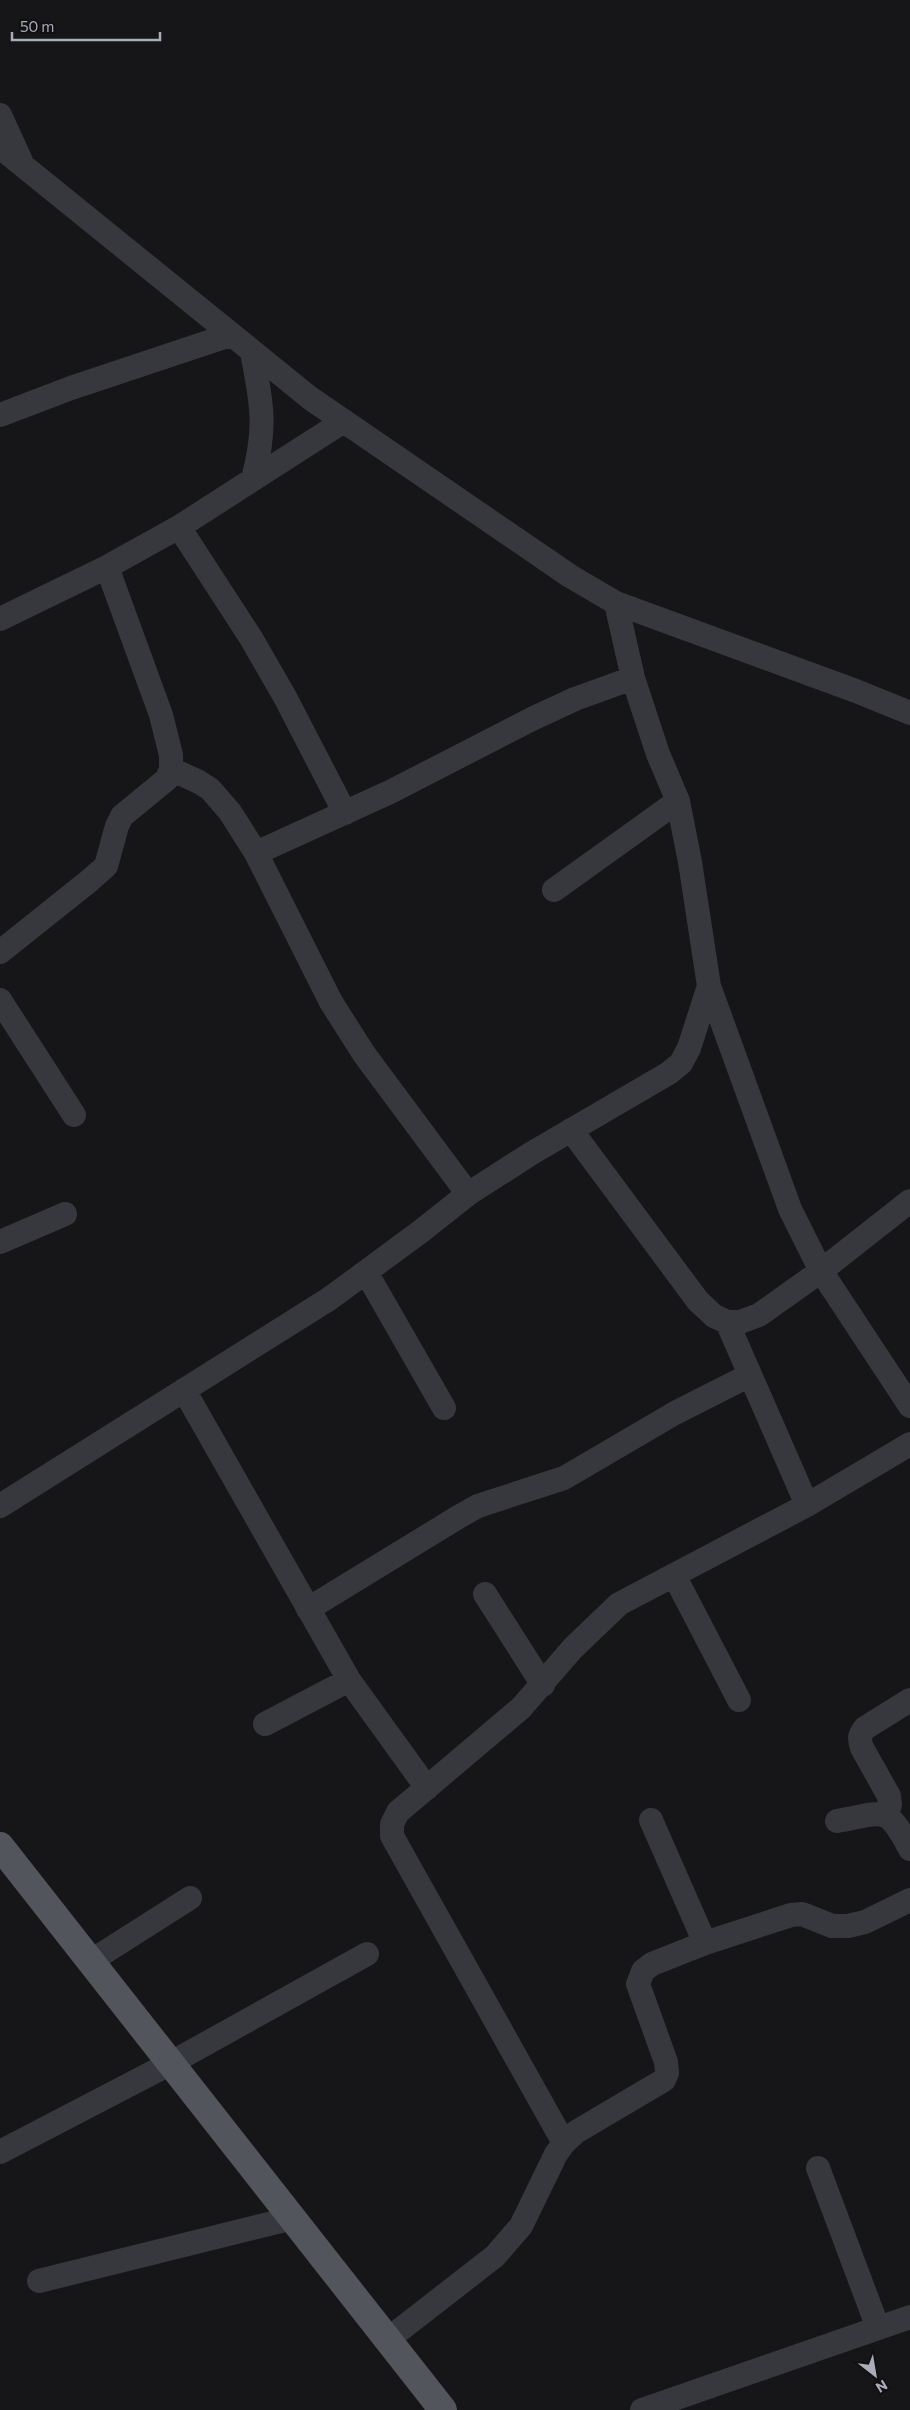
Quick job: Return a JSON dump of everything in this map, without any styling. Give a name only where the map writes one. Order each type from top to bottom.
[{"type":"main road","points":[[3,1854],[91,1961],[387,2340],[444,2410]]},
{"type":"street","points":[[0,115],[8,156],[310,398],[554,565],[616,603],[856,691],[910,713]]},
{"type":"street","points":[[0,415],[71,388],[230,335]]},
{"type":"street","points":[[252,352],[264,422],[261,449],[253,479]]},
{"type":"street","points":[[0,619],[107,567],[179,527],[344,421]]},
{"type":"street","points":[[179,527],[251,638],[289,705],[345,813]]},
{"type":"street","points":[[0,952],[106,866],[116,826],[122,816],[167,779],[171,769],[171,755],[161,715],[107,567]]},
{"type":"street","points":[[616,603],[633,678],[658,754],[678,802],[690,862],[709,986],[776,1175],[790,1209],[822,1272],[910,1406]]},
{"type":"street","points":[[256,853],[390,792],[487,740],[534,718],[633,678]]},
{"type":"street","points":[[171,769],[199,782],[219,798],[256,853],[331,1002],[364,1054],[468,1194]]},
{"type":"street","points":[[554,890],[678,802]]},
{"type":"street","points":[[1,1502],[329,1299],[468,1194],[571,1130],[669,1074],[681,1063],[690,1048],[709,986]]},
{"type":"street","points":[[0,1000],[74,1115]]},
{"type":"street","points":[[571,1130],[698,1301],[714,1316],[727,1322],[740,1322],[759,1315],[822,1272],[910,1201]]},
{"type":"street","points":[[0,1242],[65,1214]]},
{"type":"street","points":[[366,1272],[444,1408]]},
{"type":"street","points":[[727,1322],[807,1504]]},
{"type":"street","points":[[308,1609],[478,1506],[564,1478],[675,1413],[750,1375]]},
{"type":"street","points":[[184,1390],[349,1680],[427,1788]]},
{"type":"street","points":[[564,2143],[392,1836],[392,1824],[398,1812],[521,1708],[543,1685],[573,1648],[612,1610],[636,1593],[674,1575],[807,1504],[910,1444]]},
{"type":"street","points":[[674,1575],[739,1700]]},
{"type":"street","points":[[485,1594],[543,1685]]},
{"type":"street","points":[[265,1724],[349,1680]]},
{"type":"street","points":[[886,1815],[890,1804],[889,1796],[862,1748],[859,1741],[860,1734],[865,1728],[910,1700]]},
{"type":"street","points":[[837,1821],[879,1814],[886,1815],[898,1826],[910,1849]]},
{"type":"street","points":[[651,1820],[705,1943]]},
{"type":"street","points":[[91,1961],[190,1898]]},
{"type":"street","points":[[387,2340],[495,2256],[508,2243],[521,2226],[556,2154],[564,2143],[576,2132],[664,2080],[667,2073],[666,2062],[638,1984],[643,1971],[652,1964],[705,1943],[791,1915],[802,1914],[832,1926],[848,1926],[865,1922],[910,1900]]},
{"type":"street","points":[[0,2152],[171,2063],[367,1954]]},
{"type":"street","points":[[818,2168],[878,2328]]},
{"type":"street","points":[[39,2280],[293,2218]]},
{"type":"street","points":[[642,2410],[910,2317]]}]
